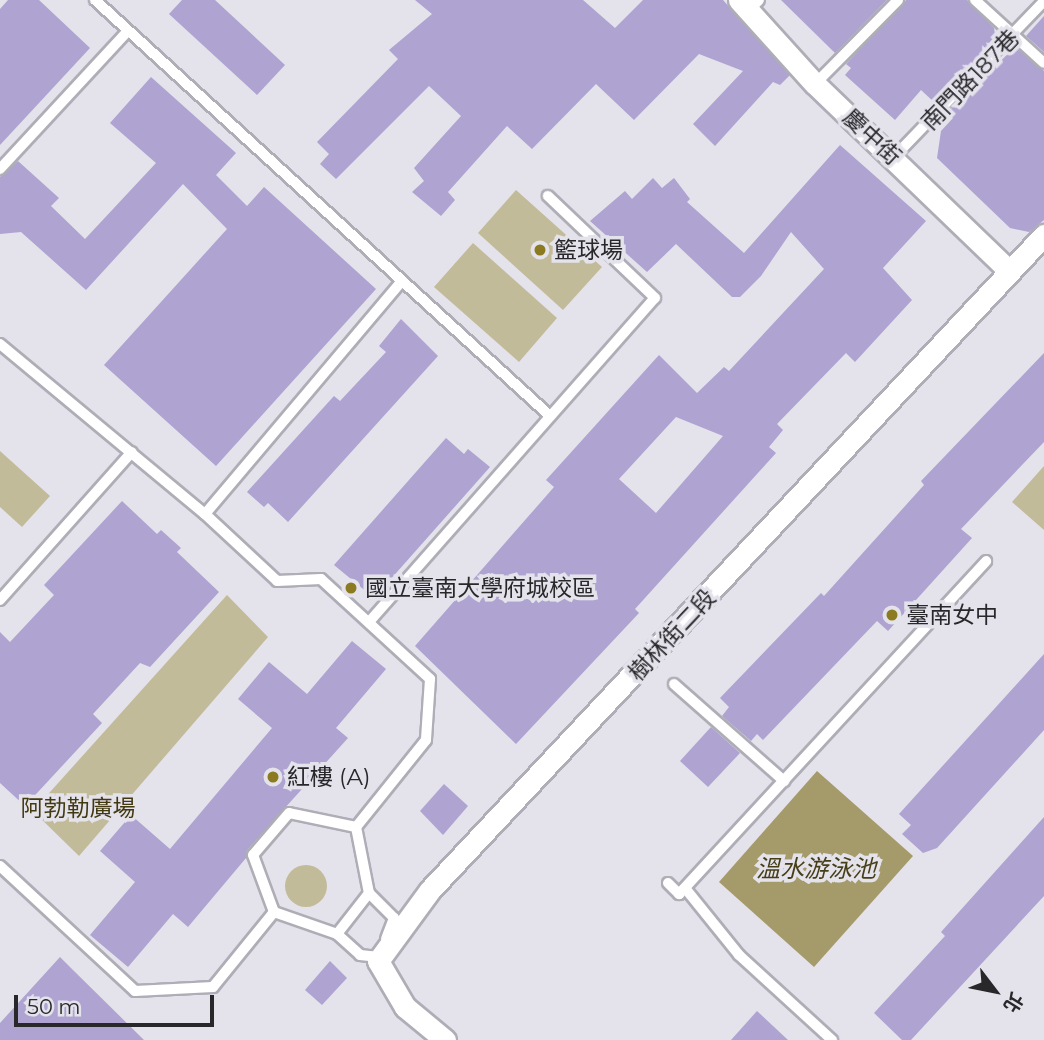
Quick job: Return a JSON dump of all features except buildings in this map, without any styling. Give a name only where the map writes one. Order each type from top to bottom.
[{"type":"street","name":"慶中街","points":[[749,3],[815,84],[894,157],[1009,271]]},
{"type":"street","name":"樹林街二段","points":[[378,961],[430,890],[1044,235]]},
{"type":"street","points":[[378,961],[405,1007],[445,1040]]},
{"type":"lane","points":[[95,0],[549,415]]},
{"type":"lane","points":[[815,84],[898,0]]},
{"type":"lane","points":[[975,0],[1044,63]]},
{"type":"lane","name":"南門路187巷","points":[[894,157],[1044,1]]},
{"type":"lane","points":[[0,169],[128,31]]},
{"type":"lane","points":[[369,622],[655,298],[548,196]]},
{"type":"lane","points":[[205,514],[401,282]]},
{"type":"lane","points":[[0,344],[205,514],[277,581],[321,579],[430,679],[426,740],[356,827],[369,893],[394,918],[378,961],[360,955],[337,934],[274,912]]},
{"type":"lane","points":[[0,600],[132,452]]},
{"type":"lane","points":[[668,883],[679,894],[685,888],[986,561]]},
{"type":"lane","points":[[674,684],[784,781]]},
{"type":"lane","points":[[274,912],[253,855],[289,813],[356,827]]},
{"type":"lane","points":[[0,866],[135,991],[213,988],[274,912]]},
{"type":"lane","points":[[685,888],[739,955],[832,1040]]},
{"type":"lane","points":[[337,934],[369,893]]},
{"type":"green space","name":"籃球場","points":[[516,190],[602,267],[563,310],[478,233]]},
{"type":"green space","name":"籃球場","points":[[473,243],[557,318],[519,362],[434,287]]},
{"type":"green space","points":[[0,451],[50,496],[22,527],[0,507]]},
{"type":"green space","points":[[1044,466],[1044,530],[1012,502]]},
{"type":"green space","name":"阿勃勒廣場","points":[[227,595],[268,637],[79,856],[33,811]]},
{"type":"green space","points":[[306,865],[321,871],[327,886],[321,901],[306,907],[291,901],[285,886],[291,871]]},
{"type":"water","name":"溫水游泳池","points":[[817,771],[913,856],[814,967],[719,882]]},
{"type":"place","name":"籃球場","points":[[540,250]]},
{"type":"place","name":"國立臺南大學府城校區","points":[[351,588]]},
{"type":"place","name":"臺南女中","points":[[892,615]]},
{"type":"place","name":"紅樓 (A)","points":[[273,777]]}]
